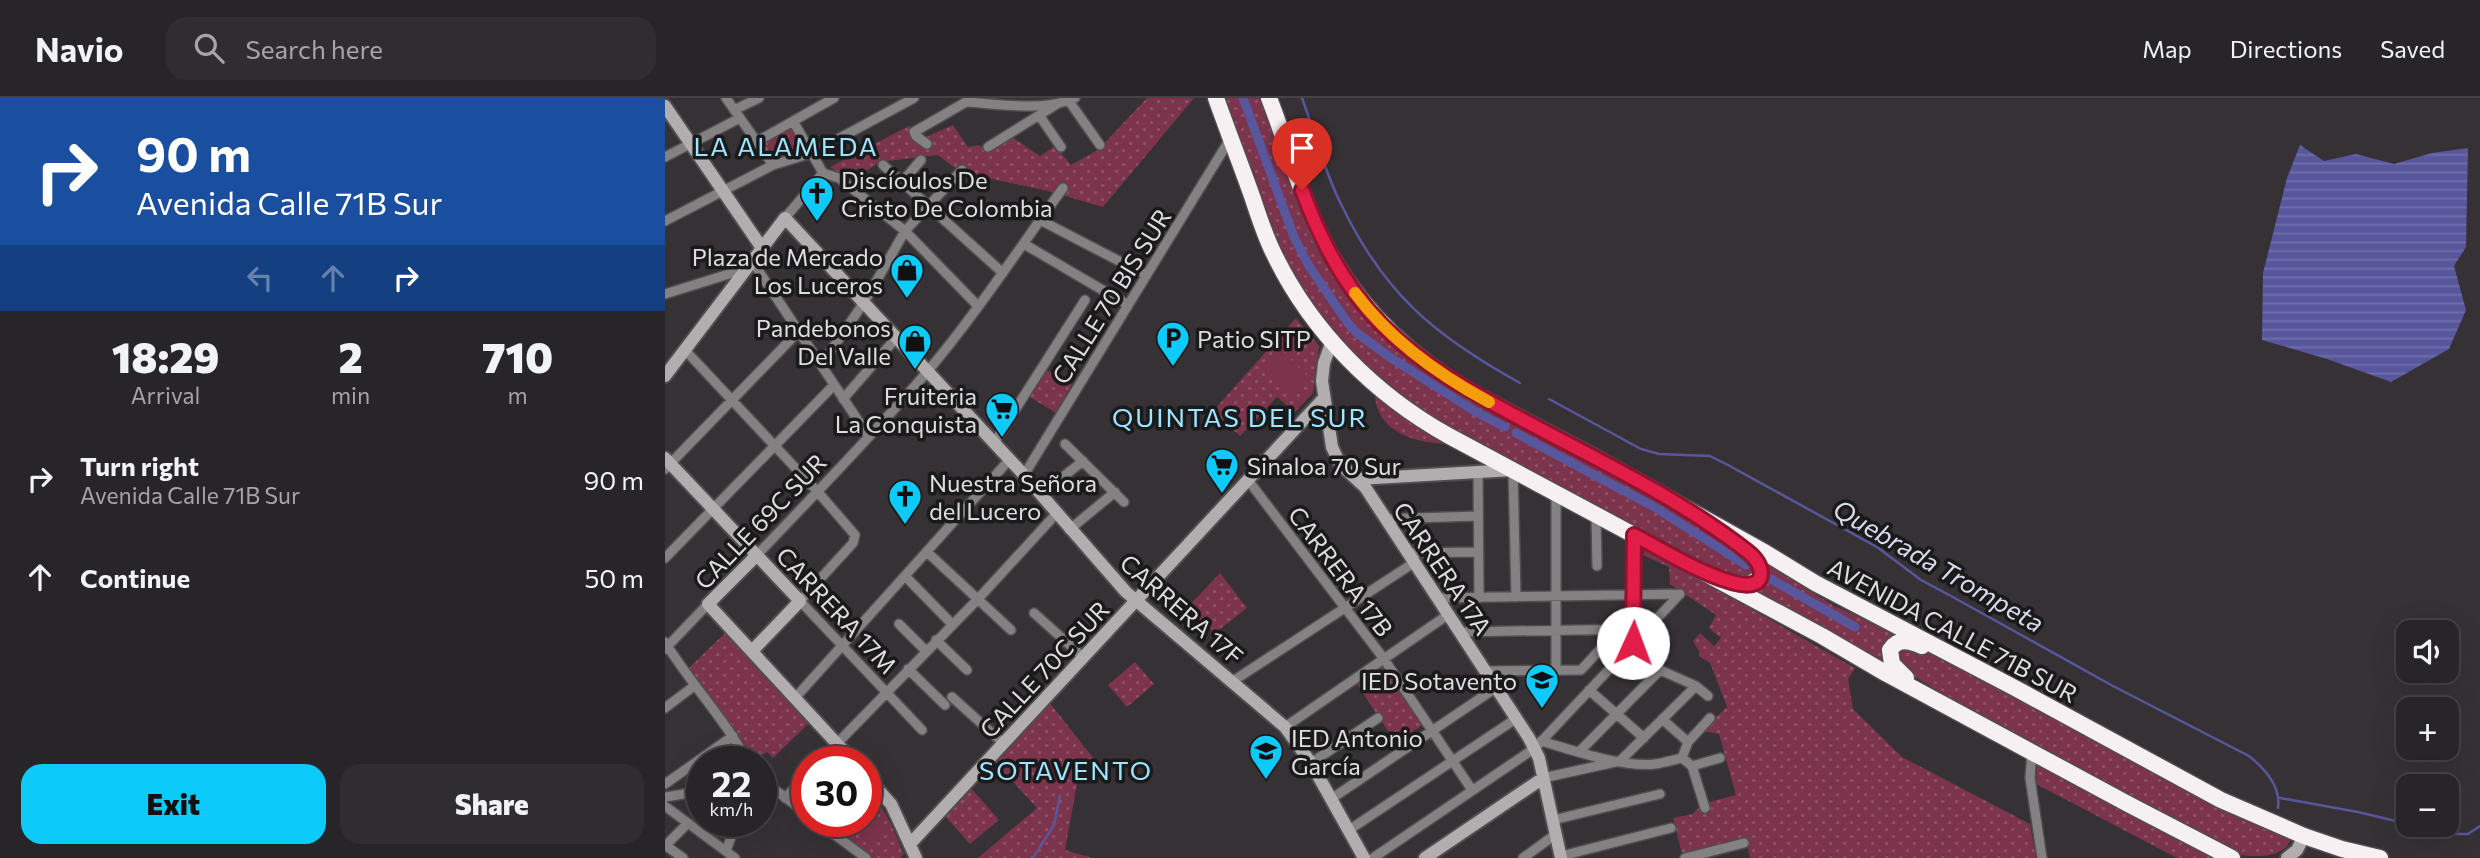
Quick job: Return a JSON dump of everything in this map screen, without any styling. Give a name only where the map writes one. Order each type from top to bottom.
[{"type":"highway","points":[[1216,98],[1280,267],[1332,341],[1397,403],[1431,426],[2207,847],[2232,858]]},
{"type":"highway","name":"AVENIDA CALLE 71B SUR","points":[[1269,98],[1317,228],[1337,266],[1362,302],[1392,334],[1437,371],[1766,553],[1815,583],[2221,800],[2304,836],[2381,858]]},
{"type":"highway","points":[[1691,565],[1741,584],[1752,584],[1760,578],[1758,560],[1712,524]]},
{"type":"highway","points":[[1941,702],[1895,668],[1889,658],[1892,646],[1898,642],[1910,641],[1970,665]]},
{"type":"street","points":[[726,98],[773,165]]},
{"type":"street","points":[[665,157],[691,144],[759,98]]},
{"type":"street","points":[[756,142],[834,98]]},
{"type":"street","points":[[665,221],[773,165],[812,153],[914,98]]},
{"type":"street","points":[[988,147],[1058,103],[1072,99],[1100,145]]},
{"type":"street","points":[[927,145],[914,132],[965,100],[1058,103]]},
{"type":"street","points":[[665,106],[762,248]]},
{"type":"street","points":[[1039,115],[1061,148]]},
{"type":"street","points":[[793,121],[824,173],[839,178],[905,230],[978,306]]},
{"type":"street","name":"CALLE 70 BIS SUR","points":[[1024,475],[1231,138]]},
{"type":"street","points":[[903,181],[921,160]]},
{"type":"street","points":[[883,165],[1003,272]]},
{"type":"street","points":[[821,365],[865,301],[905,230],[962,170]]},
{"type":"street","points":[[665,376],[785,218],[824,173]]},
{"type":"street","name":"CALLE 69C SUR","points":[[666,646],[817,492],[928,370],[1063,188]]},
{"type":"street","name":"CARRERA 17F","points":[[785,218],[1010,459],[1069,530],[1135,601],[1285,727],[1311,763],[1364,858]]},
{"type":"street","points":[[1040,220],[1146,275]]},
{"type":"street","points":[[1024,244],[1128,305]]},
{"type":"street","points":[[665,294],[750,265]]},
{"type":"street","points":[[750,265],[799,331],[869,437]]},
{"type":"street","points":[[995,443],[1085,300]]},
{"type":"street","points":[[667,464],[799,331]]},
{"type":"street","points":[[843,399],[897,337]]},
{"type":"street","name":"CARRERA 17A","points":[[1332,341],[1322,371],[1333,452],[1340,464],[1357,479],[1517,718],[1538,744],[1561,857]]},
{"type":"street","points":[[685,350],[855,535],[855,539],[800,601],[752,651]]},
{"type":"street","points":[[665,558],[834,385]]},
{"type":"street","name":"CALLE 70C SUR","points":[[910,844],[1324,399]]},
{"type":"street","points":[[1065,444],[1124,502]]},
{"type":"street","points":[[795,698],[1010,459]]},
{"type":"street","points":[[1040,495],[1083,461]]},
{"type":"street","name":"CARRERA 17M","points":[[667,464],[922,730]]},
{"type":"street","points":[[1357,479],[1513,470],[1516,597]]},
{"type":"street","points":[[1478,472],[1479,598]]},
{"type":"street","name":"CARRERA 17B","points":[[1248,480],[1384,659],[1472,790]]},
{"type":"street","points":[[1069,530],[1115,492]]},
{"type":"street","points":[[1556,493],[1556,670]]},
{"type":"street","points":[[708,604],[836,744],[978,599],[1056,514]]},
{"type":"street","points":[[1596,515],[1597,566]]},
{"type":"street","points":[[1385,519],[1478,516]]},
{"type":"street","points":[[1633,643],[1634,535]]},
{"type":"street","points":[[927,552],[1011,630]]},
{"type":"street","points":[[1233,681],[1345,608],[1412,558],[1478,552]]},
{"type":"street","points":[[905,576],[953,624]]},
{"type":"street","points":[[1373,858],[1538,744],[1680,594],[1439,598]]},
{"type":"street","points":[[1034,613],[1083,657]]},
{"type":"street","points":[[1285,727],[1449,614]]},
{"type":"street","points":[[899,624],[926,651]]},
{"type":"street","points":[[1486,671],[1581,670],[1618,629]]},
{"type":"street","points":[[1461,632],[1635,629]]},
{"type":"street","points":[[936,640],[967,670]]},
{"type":"street","points":[[1633,643],[1660,670],[1696,686],[1708,696]]},
{"type":"street","points":[[666,646],[739,746]]},
{"type":"street","points":[[908,669],[1003,743]]},
{"type":"street","points":[[1579,752],[1660,670]]},
{"type":"street","points":[[1425,858],[1543,778],[1620,761],[1696,686]]},
{"type":"street","points":[[665,708],[694,687]]},
{"type":"street","points":[[1331,799],[1497,687]]},
{"type":"street","points":[[1589,690],[1644,738]]},
{"type":"street","points":[[1311,763],[1378,718]]},
{"type":"street","points":[[1349,830],[1517,718]]},
{"type":"street","points":[[1682,758],[1688,742],[1710,718]]},
{"type":"street","points":[[1662,719],[1688,742]]},
{"type":"street","points":[[665,784],[733,736]]},
{"type":"street","points":[[1538,744],[1646,765],[1682,758],[1692,766],[1705,808]]},
{"type":"street","points":[[2032,752],[2030,778],[2042,858]]},
{"type":"street","points":[[1692,766],[1720,758]]},
{"type":"street","points":[[777,792],[791,802]]},
{"type":"street","points":[[785,798],[791,792]]},
{"type":"street","points":[[665,797],[686,793]]},
{"type":"street","points":[[882,794],[891,804],[916,858]]},
{"type":"street","points":[[1553,820],[1660,794]]},
{"type":"street","points":[[665,806],[686,822]]},
{"type":"street","points":[[683,858],[665,845],[686,825]]},
{"type":"street","points":[[1561,857],[1671,828]]},
{"type":"street","points":[[1523,858],[1556,834]]},
{"type":"street","points":[[2287,858],[2297,850],[2304,836]]},
{"type":"street","points":[[707,837],[735,858]]},
{"type":"street","points":[[726,851],[731,837]]},
{"type":"street","points":[[838,837],[866,858]]},
{"type":"street","points":[[1685,858],[1744,843]]},
{"type":"shaded area","points":[[1147,98],[1194,98],[1103,207],[1048,191],[960,172],[938,155],[879,162],[864,173],[858,168],[846,178],[830,167],[909,126],[924,138],[953,125],[968,147],[979,145],[986,151],[1012,137],[1040,156],[1055,146],[1071,165],[1098,150]]},
{"type":"shaded area","points":[[1223,98],[1263,98],[1285,156],[1374,325],[1684,514],[1709,534],[1751,559],[1757,571],[1741,581],[1687,556],[1438,421],[1382,383],[1337,338],[1281,256]]},
{"type":"shaded area","points":[[793,126],[807,152],[774,161],[764,143]]},
{"type":"shaded area","points":[[2300,145],[2324,161],[2356,154],[2394,164],[2432,153],[2468,148],[2466,247],[2454,266],[2466,310],[2449,349],[2391,382],[2262,340],[2263,273],[2287,178]]},
{"type":"shaded area","points":[[1296,318],[1319,346],[1313,393],[1295,412],[1277,397],[1240,436],[1213,411]]},
{"type":"shaded area","points":[[1282,350],[1310,379],[1293,395],[1265,366]]},
{"type":"shaded area","points":[[1045,369],[1072,384],[1056,413],[1028,396]]},
{"type":"shaded area","points":[[1375,394],[1452,444],[1414,439],[1391,427],[1377,408]]},
{"type":"shaded area","points":[[1646,549],[1855,668],[1848,679],[1853,709],[1902,757],[2030,824],[2036,858],[1750,858],[1746,838],[1682,854],[1673,818],[1693,814],[1702,804],[1736,795],[1719,734],[1701,731],[1727,707],[1710,663],[1699,656],[1693,641],[1700,633],[1714,646],[1721,638],[1709,628],[1716,615],[1670,584],[1669,567],[1643,555]]},
{"type":"shaded area","points":[[1766,563],[1834,606],[1899,634],[1883,649],[1884,667],[1752,592]]},
{"type":"shaded area","points":[[1220,573],[1247,608],[1215,633],[1186,609]]},
{"type":"shaded area","points":[[725,633],[809,723],[777,754],[777,746],[744,746],[689,668]]},
{"type":"shaded area","points":[[1916,646],[2291,837],[2289,844],[2277,853],[2269,855],[2236,854],[1989,722],[1902,669],[1894,652],[1898,647]]},
{"type":"shaded area","points":[[1135,662],[1154,684],[1127,707],[1108,685]]},
{"type":"shaded area","points":[[1382,665],[1424,724],[1396,743],[1356,683]]},
{"type":"shaded area","points":[[1049,702],[1094,759],[1079,772],[1065,850],[1092,858],[978,858],[1037,808],[995,762]]},
{"type":"shaded area","points":[[2037,762],[2220,858],[2177,858],[2036,784]]},
{"type":"shaded area","points":[[971,788],[999,820],[970,844],[945,816]]},
{"type":"shaded area","points":[[882,808],[904,854],[900,858],[873,858],[844,837],[882,837]]},
{"type":"shaded area","points":[[882,822],[889,832],[871,845],[865,837],[882,837]]},
{"type":"waterway","points":[[1243,98],[1294,237],[1309,266],[1347,322],[1357,333],[1391,358],[1476,412],[1505,427]]},
{"type":"waterway","points":[[1302,98],[1335,191],[1358,236],[1394,288],[1415,310],[1462,348],[1520,383]]},
{"type":"waterway","name":"Quebrada Trompeta","points":[[1549,399],[1641,449],[1659,454],[1710,456],[1877,547],[1921,580],[2113,686],[2249,756],[2266,772],[2274,785],[2278,808]]},
{"type":"waterway","points":[[1516,433],[1656,508],[1746,565]]},
{"type":"waterway","points":[[1771,579],[1855,627]]},
{"type":"waterway","points":[[1033,858],[1054,825],[1060,796]]},
{"type":"waterway","points":[[2280,798],[2358,812],[2450,834],[2468,834],[2480,826]]},
{"type":"slow traffic","points":[[1355,293],[1373,316],[1412,351],[1448,379],[1489,402]]},
{"type":"place","name":"Discíoulos De Cristo De Colombia","points":[[817,223]]},
{"type":"place","name":"Plaza de Mercado Los Luceros","points":[[907,300]]},
{"type":"place","name":"Patio SITP","points":[[1173,368]]},
{"type":"place","name":"Pandebonos Del Valle","points":[[915,371]]},
{"type":"place","name":"Fruiteria La Conquista","points":[[1002,439]]},
{"type":"place","name":"Sinaloa 70 Sur","points":[[1222,495]]},
{"type":"place","name":"Nuestra Señora del Lucero","points":[[905,526]]},
{"type":"place","name":"IED Sotavento","points":[[1542,710]]},
{"type":"place","name":"IED Antonio García","points":[[1266,781]]},
{"type":"district","name":"LA ALAMEDA","points":[[786,145]]},
{"type":"district","name":"QUINTAS DEL SUR","points":[[1240,416]]},
{"type":"district","name":"SOTAVENTO","points":[[1066,769]]},
{"type":"route","points":[[1302,190],[1328,251],[1348,283],[1373,316],[1412,351],[1437,371],[1488,402],[1712,524],[1755,557],[1760,564],[1761,573],[1757,581],[1748,585],[1737,583],[1691,565],[1634,535],[1633,643]]}]
